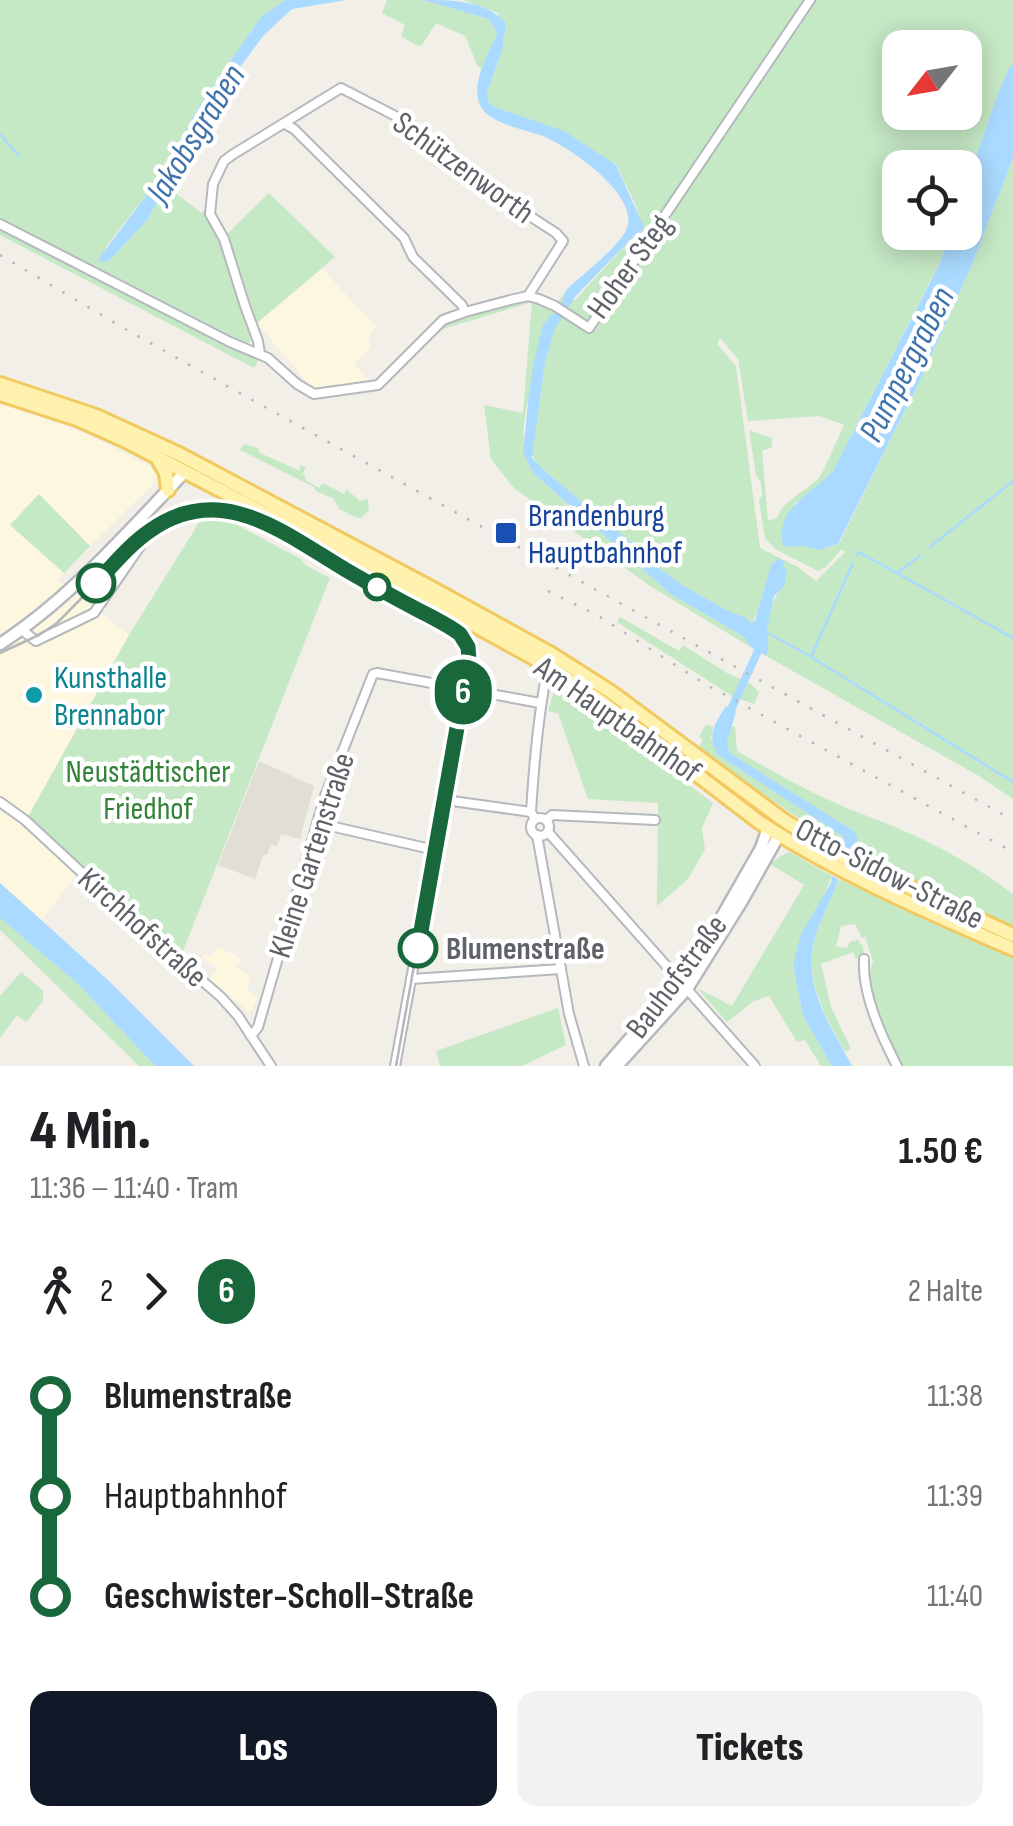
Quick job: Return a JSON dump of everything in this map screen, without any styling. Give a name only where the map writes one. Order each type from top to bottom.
[{"type":"main road","points":[[0,384],[96,416],[190,467]]},
{"type":"main road","points":[[0,394],[77,419],[149,453],[190,467]]},
{"type":"main road","points":[[149,453],[166,473],[168,490]]},
{"type":"main road","name":"Am Hauptbahnhof","points":[[190,467],[391,579],[550,661],[675,740],[782,819]]},
{"type":"main road","name":"Am Hauptbahnhof","points":[[630,714],[774,831]]},
{"type":"main road","points":[[774,831],[782,819]]},
{"type":"main road","name":"Otto-Sidow-Straße","points":[[782,819],[832,859]]},
{"type":"main road","name":"Otto-Sidow-Straße","points":[[774,831],[1013,949]]},
{"type":"main road","name":"Otto-Sidow-Straße","points":[[853,870],[1013,934]]},
{"type":"street","name":"Hoher Steg","points":[[528,296],[556,306],[589,328],[810,0]]},
{"type":"street","name":"Schützenworth","points":[[264,356],[224,239],[213,220],[209,206],[213,184],[224,161],[341,88],[418,129],[471,178],[564,240],[528,296]]},
{"type":"street","points":[[285,124],[404,238],[412,257],[462,304],[465,312]]},
{"type":"street","points":[[0,224],[264,356],[314,394],[373,387],[444,320],[528,296]]},
{"type":"street","points":[[0,644],[68,591],[190,467]]},
{"type":"street","points":[[22,630],[36,641],[94,613],[141,546]]},
{"type":"street","points":[[550,661],[534,749],[531,826],[537,835],[569,1014],[584,1066]]},
{"type":"street","name":"Kleine Gartenstraße","points":[[251,1036],[258,1027],[325,796],[372,674],[468,689]]},
{"type":"street","points":[[395,1066],[468,689],[540,702]]},
{"type":"street","points":[[445,800],[546,820],[548,832],[755,1066]]},
{"type":"street","name":"Kirchhofstraße","points":[[0,802],[231,1007],[271,1066]]},
{"type":"street","points":[[546,820],[552,815],[655,820]]},
{"type":"street","points":[[318,823],[435,850]]},
{"type":"street","name":"Bauhofstraße","points":[[617,1066],[684,985],[742,901],[774,831]]},
{"type":"street","points":[[537,835],[548,832]]},
{"type":"street","points":[[864,959],[863,975],[897,1066]]},
{"type":"street","points":[[411,979],[561,969]]},
{"type":"street","name":"Bauhofstraße","points":[[606,1066],[684,985]]},
{"type":"shaded area","points":[[322,269],[377,327],[368,342],[371,347],[354,365],[372,383],[314,390],[257,323]]},
{"type":"shaded area","points":[[0,403],[89,435],[151,467],[157,476],[90,546],[39,494],[10,525],[64,573],[58,580],[129,635],[28,816],[83,866],[42,920],[0,883]]},
{"type":"shaded area","points":[[259,761],[314,786],[300,839],[281,834],[277,846],[271,844],[267,855],[263,855],[255,879],[218,865]]},
{"type":"shaded area","points":[[218,946],[241,959],[235,968],[251,975],[247,990],[258,997],[250,1013],[210,979],[217,969],[202,957],[205,953],[211,957]]},
{"type":"green space","points":[[0,0],[285,0],[261,18],[199,106],[158,180],[107,245],[100,262],[109,261],[148,219],[167,186],[201,213],[206,209],[223,241],[253,337],[250,342],[245,343],[103,270],[98,279],[259,359],[254,368],[0,235]]},
{"type":"green space","points":[[387,0],[423,0],[489,19],[497,33],[483,68],[478,67],[465,36],[436,23],[422,45],[401,36],[405,25],[382,13]]},
{"type":"green space","points":[[463,0],[1013,0],[1013,65],[998,93],[978,150],[882,150],[882,250],[944,250],[833,471],[818,488],[794,504],[784,545],[819,550],[839,544],[920,381],[978,250],[982,250],[982,239],[1013,158],[1013,799],[766,656],[769,613],[784,587],[785,562],[772,562],[752,623],[656,566],[536,463],[532,454],[545,363],[558,318],[536,374],[525,417],[526,456],[533,473],[672,595],[743,636],[752,648],[650,586],[514,488],[491,459],[484,405],[523,413],[532,302],[436,331],[456,320],[514,301],[537,301],[566,314],[568,309],[557,303],[567,289],[563,298],[575,300],[641,224],[616,164],[488,101],[487,93],[502,50],[498,13]],"holes":[[[720,338],[738,359],[748,421],[820,416],[844,425],[819,478],[790,501],[777,518],[768,521],[762,451],[772,447],[772,438],[749,430],[756,475],[761,483],[759,500],[765,538],[775,549],[818,571],[842,549],[845,552],[816,581],[760,548],[736,366],[717,344]]]},
{"type":"green space","points":[[269,193],[335,257],[257,323],[227,234]]},
{"type":"green space","points":[[244,444],[300,471],[300,465],[306,468],[302,474],[305,480],[319,488],[323,483],[344,494],[346,489],[360,501],[368,499],[369,510],[361,518],[339,509],[334,499],[314,487],[240,450]]},
{"type":"green space","points":[[39,494],[90,546],[64,573],[10,525]]},
{"type":"green space","name":"Neustädtischer Friedhof","points":[[200,521],[237,525],[330,578],[181,956],[28,817],[129,635]]},
{"type":"green space","points":[[620,617],[679,651],[683,645],[751,684],[759,692],[754,704],[732,696],[617,622]]},
{"type":"green space","points":[[556,685],[713,803],[702,828],[705,849],[688,879],[657,906],[658,803],[588,799],[558,713],[548,711]]},
{"type":"green space","points":[[706,724],[713,727],[711,738],[718,755],[844,837],[843,848],[698,750]]},
{"type":"green space","points":[[731,726],[735,727],[737,751],[814,793],[940,848],[995,881],[1013,894],[1013,927],[851,852],[858,838],[854,831],[730,753],[727,743]]},
{"type":"green space","points":[[789,852],[832,876],[793,966],[803,1016],[832,1066],[821,1066],[805,1040],[797,1042],[769,996],[754,1001],[727,1022],[697,988],[732,1006],[804,885],[770,864]]},
{"type":"green space","points":[[838,879],[1013,957],[1013,1066],[900,1066],[868,980],[873,961],[865,937],[855,924],[841,926],[836,947],[847,948],[850,942],[858,940],[864,956],[856,959],[853,952],[821,964],[831,1007],[851,1049],[845,1052],[817,994],[812,964],[817,931]]},
{"type":"green space","points":[[0,918],[78,984],[155,1066],[139,1066],[0,930]]},
{"type":"green space","points":[[21,972],[43,991],[43,1001],[26,1022],[17,1015],[0,1038],[0,996]]},
{"type":"green space","points":[[558,1008],[566,1045],[522,1066],[440,1066],[436,1051]]},
{"type":"water","points":[[285,0],[347,0],[292,9],[263,36],[214,103],[148,219],[109,261],[100,262],[99,258],[158,180],[199,106],[261,17]]},
{"type":"water","points":[[423,0],[468,3],[498,15],[506,23],[488,101],[494,107],[564,131],[616,165],[644,227],[569,303],[563,298],[567,289],[609,251],[627,228],[623,201],[599,173],[569,150],[485,113],[477,89],[497,33],[489,19]]},
{"type":"water","points":[[1013,65],[1013,158],[982,239],[982,150],[978,150]]},
{"type":"water","name":"Pumpergraben","points":[[944,250],[978,250],[920,381],[838,544],[819,550],[783,545],[784,521],[797,503],[833,471]]},
{"type":"water","points":[[552,313],[558,318],[545,363],[532,458],[656,566],[751,623],[755,621],[772,562],[777,558],[785,562],[784,587],[774,596],[767,630],[766,656],[752,648],[743,636],[672,595],[533,473],[523,453],[529,393],[543,325]]},
{"type":"water","points":[[726,706],[736,711],[727,743],[730,753],[854,831],[858,838],[851,852],[843,848],[844,837],[718,755],[712,736]]},
{"type":"water","points":[[832,876],[838,879],[817,931],[812,968],[819,1002],[852,1066],[832,1066],[803,1016],[793,965],[801,934]]},
{"type":"water","points":[[0,883],[109,981],[194,1066],[155,1066],[78,984],[0,918]]},
{"type":"waterway","points":[[0,134],[19,156]]},
{"type":"waterway","name":"Jakobsgraben","points":[[553,324],[572,294]]},
{"type":"waterway","points":[[930,547],[1013,481]]},
{"type":"waterway","points":[[857,556],[859,552],[1013,638]]},
{"type":"waterway","points":[[897,573],[920,556]]},
{"type":"waterway","points":[[853,563],[811,657],[1013,782]]},
{"type":"waterway","points":[[764,631],[810,656]]},
{"type":"waterway","name":"Jakobsgraben","points":[[729,714],[758,651],[757,644]]},
{"type":"tram line","points":[[0,653],[57,623],[147,532],[173,518],[201,510],[230,511],[266,522],[460,634],[468,647],[469,660],[396,1066]]},
{"type":"tram line","name":"6","points":[[96,583],[159,524],[188,512],[230,511],[276,527],[460,634],[468,647],[469,660],[418,948]]},
{"type":"railway","points":[[0,255],[254,401],[1013,820]]},
{"type":"railway","points":[[548,591],[597,615],[705,684],[1013,852]]},
{"type":"place","name":"Brandenburg Hauptbahnhof","points":[[506,533]]},
{"type":"place","name":"Kunsthalle Brennabor","points":[[34,695]]},
{"type":"place","name":"Blumenstraße","points":[[418,948]]}]
